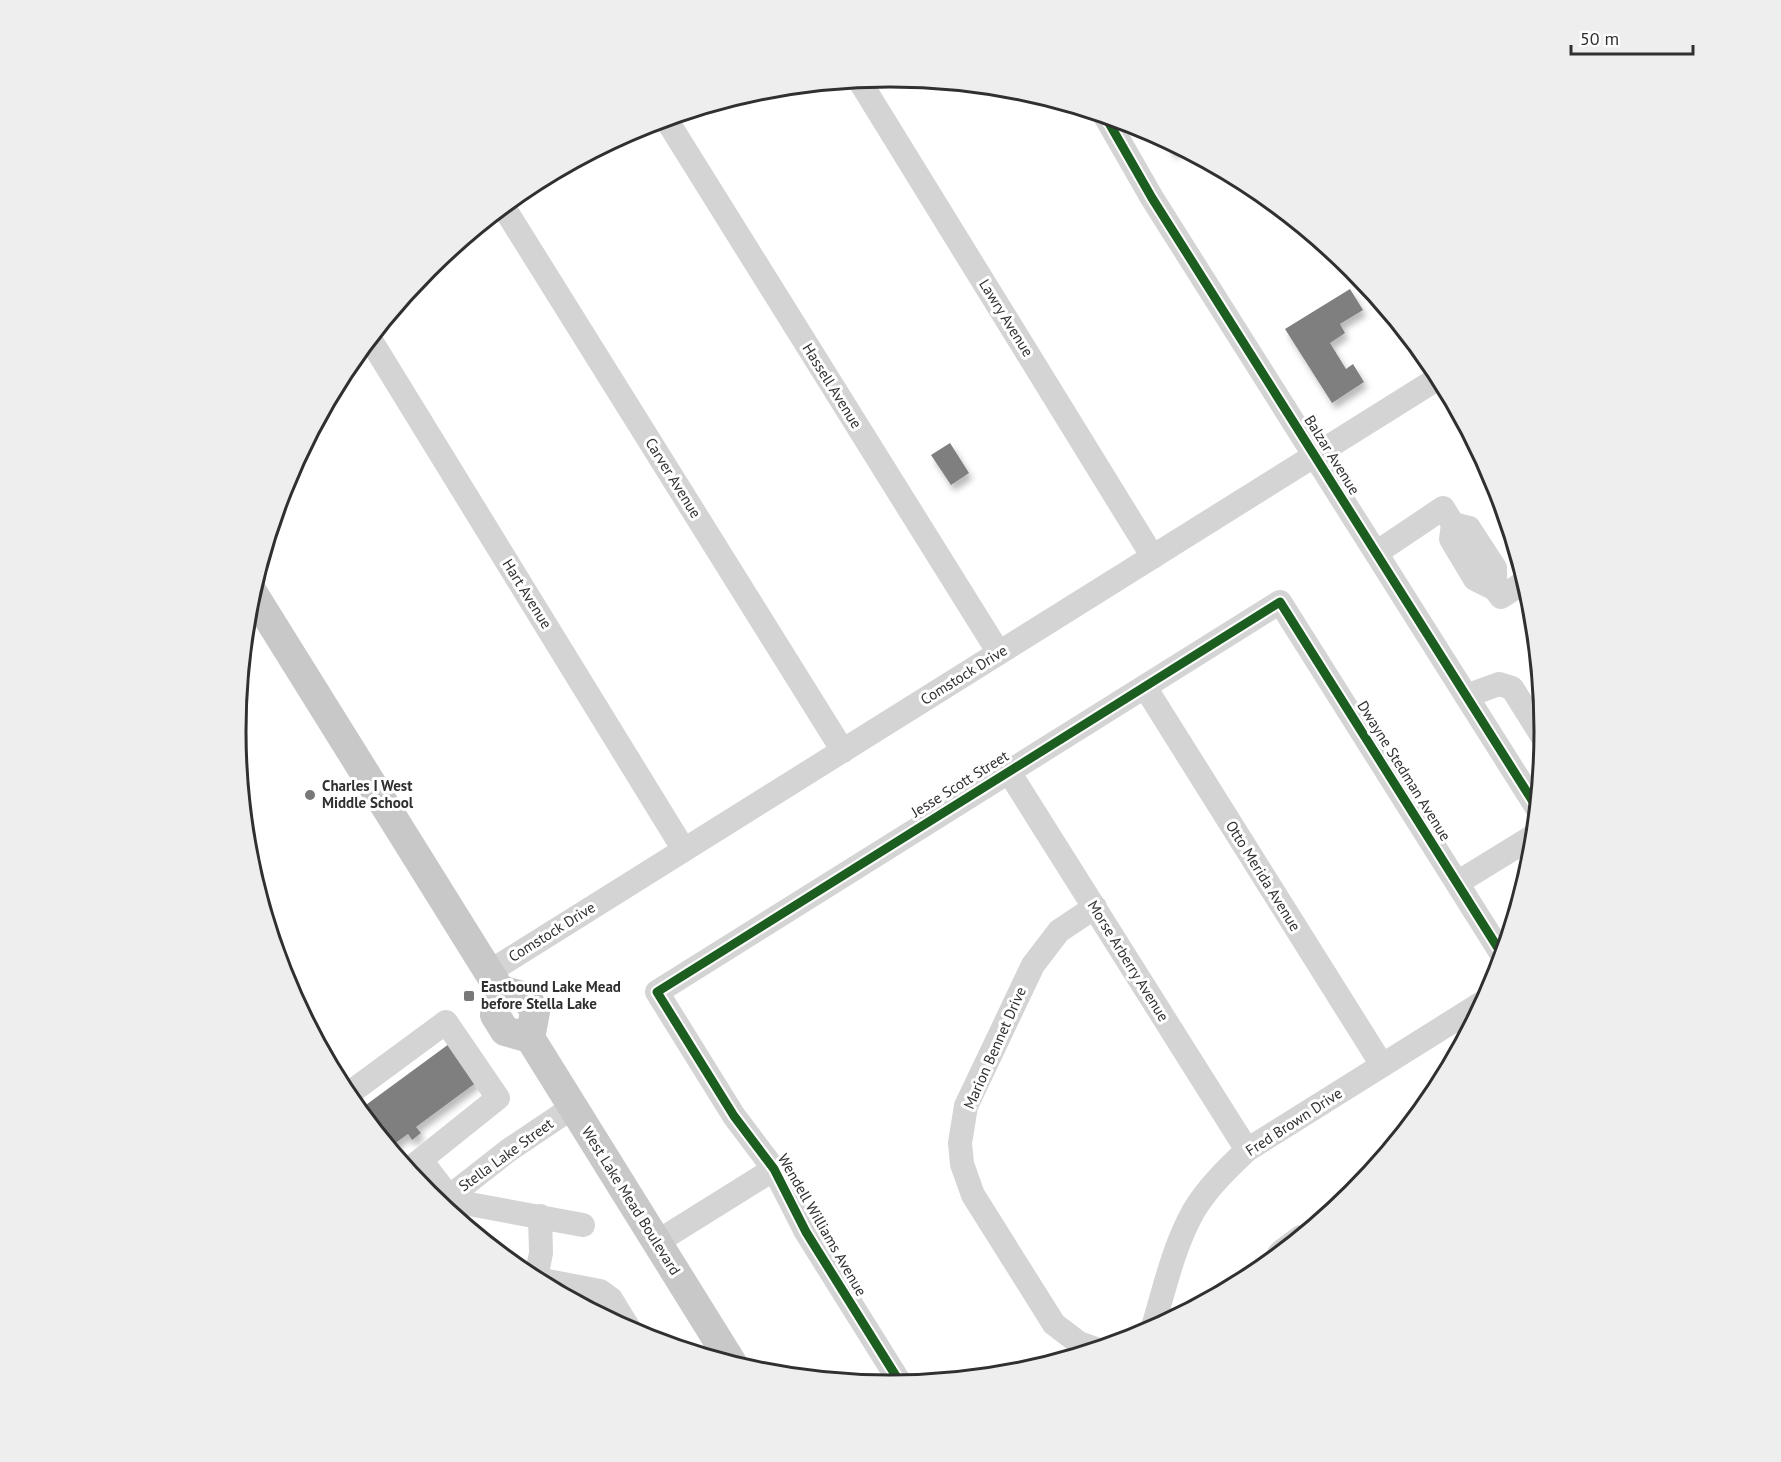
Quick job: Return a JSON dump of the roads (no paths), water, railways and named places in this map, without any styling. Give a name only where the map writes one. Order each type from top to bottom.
[{"type":"main road","points":[[259,604],[495,981]]},
{"type":"main road","name":"West Lake Mead Boulevard","points":[[495,981],[526,997],[535,1012],[531,1038],[725,1353]]},
{"type":"street","name":"Lawry Avenue","points":[[864,88],[1153,557]]},
{"type":"street","name":"Hassell Avenue","points":[[671,126],[999,653]]},
{"type":"street","name":"Balzar Avenue","points":[[1111,126],[1152,198],[1531,798]]},
{"type":"street","name":"Carver Avenue","points":[[508,213],[843,751]]},
{"type":"street","name":"Hart Avenue","points":[[375,346],[684,850]]},
{"type":"street","name":"Comstock Drive","points":[[495,981],[684,850],[1432,382]]},
{"type":"street","points":[[1376,553],[1443,508],[1454,524],[1451,539],[1475,579],[1495,589],[1501,597],[1518,586]]},
{"type":"street","name":"Jesse Scott Street","points":[[657,992],[1280,602]]},
{"type":"street","name":"Dwayne Stedman Avenue","points":[[1280,602],[1497,946]]},
{"type":"street","points":[[1466,696],[1499,684],[1512,688],[1534,723]]},
{"type":"street","name":"Otto Merida Avenue","points":[[1144,687],[1382,1065]]},
{"type":"street","name":"Morse Arberry Avenue","points":[[1009,772],[1247,1150]]},
{"type":"street","points":[[1457,883],[1525,841]]},
{"type":"street","name":"Marion Bennet Drive","points":[[1085,1345],[1054,1324],[973,1195],[962,1164],[960,1143],[966,1106],[1033,965],[1059,931],[1095,907]]},
{"type":"street","name":"Wendell Williams Avenue","points":[[657,992],[734,1116],[774,1169],[806,1232],[895,1375]]},
{"type":"street","name":"Fred Brown Drive","points":[[1156,1318],[1179,1241],[1193,1211],[1223,1172],[1247,1150],[1471,1010]]},
{"type":"street","points":[[355,1089],[446,1022],[498,1098],[415,1165]]},
{"type":"street","name":"Stella Lake Street","points":[[448,1198],[509,1150],[573,1107]]},
{"type":"street","points":[[657,1242],[774,1169]]},
{"type":"street","points":[[452,1202],[561,1220],[541,1253],[540,1271]]},
{"type":"street","points":[[558,1283],[600,1291],[611,1299],[621,1316]]},
{"type":"place","name":"Charles I West Middle School","points":[[310,795]]},
{"type":"place","name":"Eastbound Lake Mead before Stella Lake","points":[[469,996]]}]
